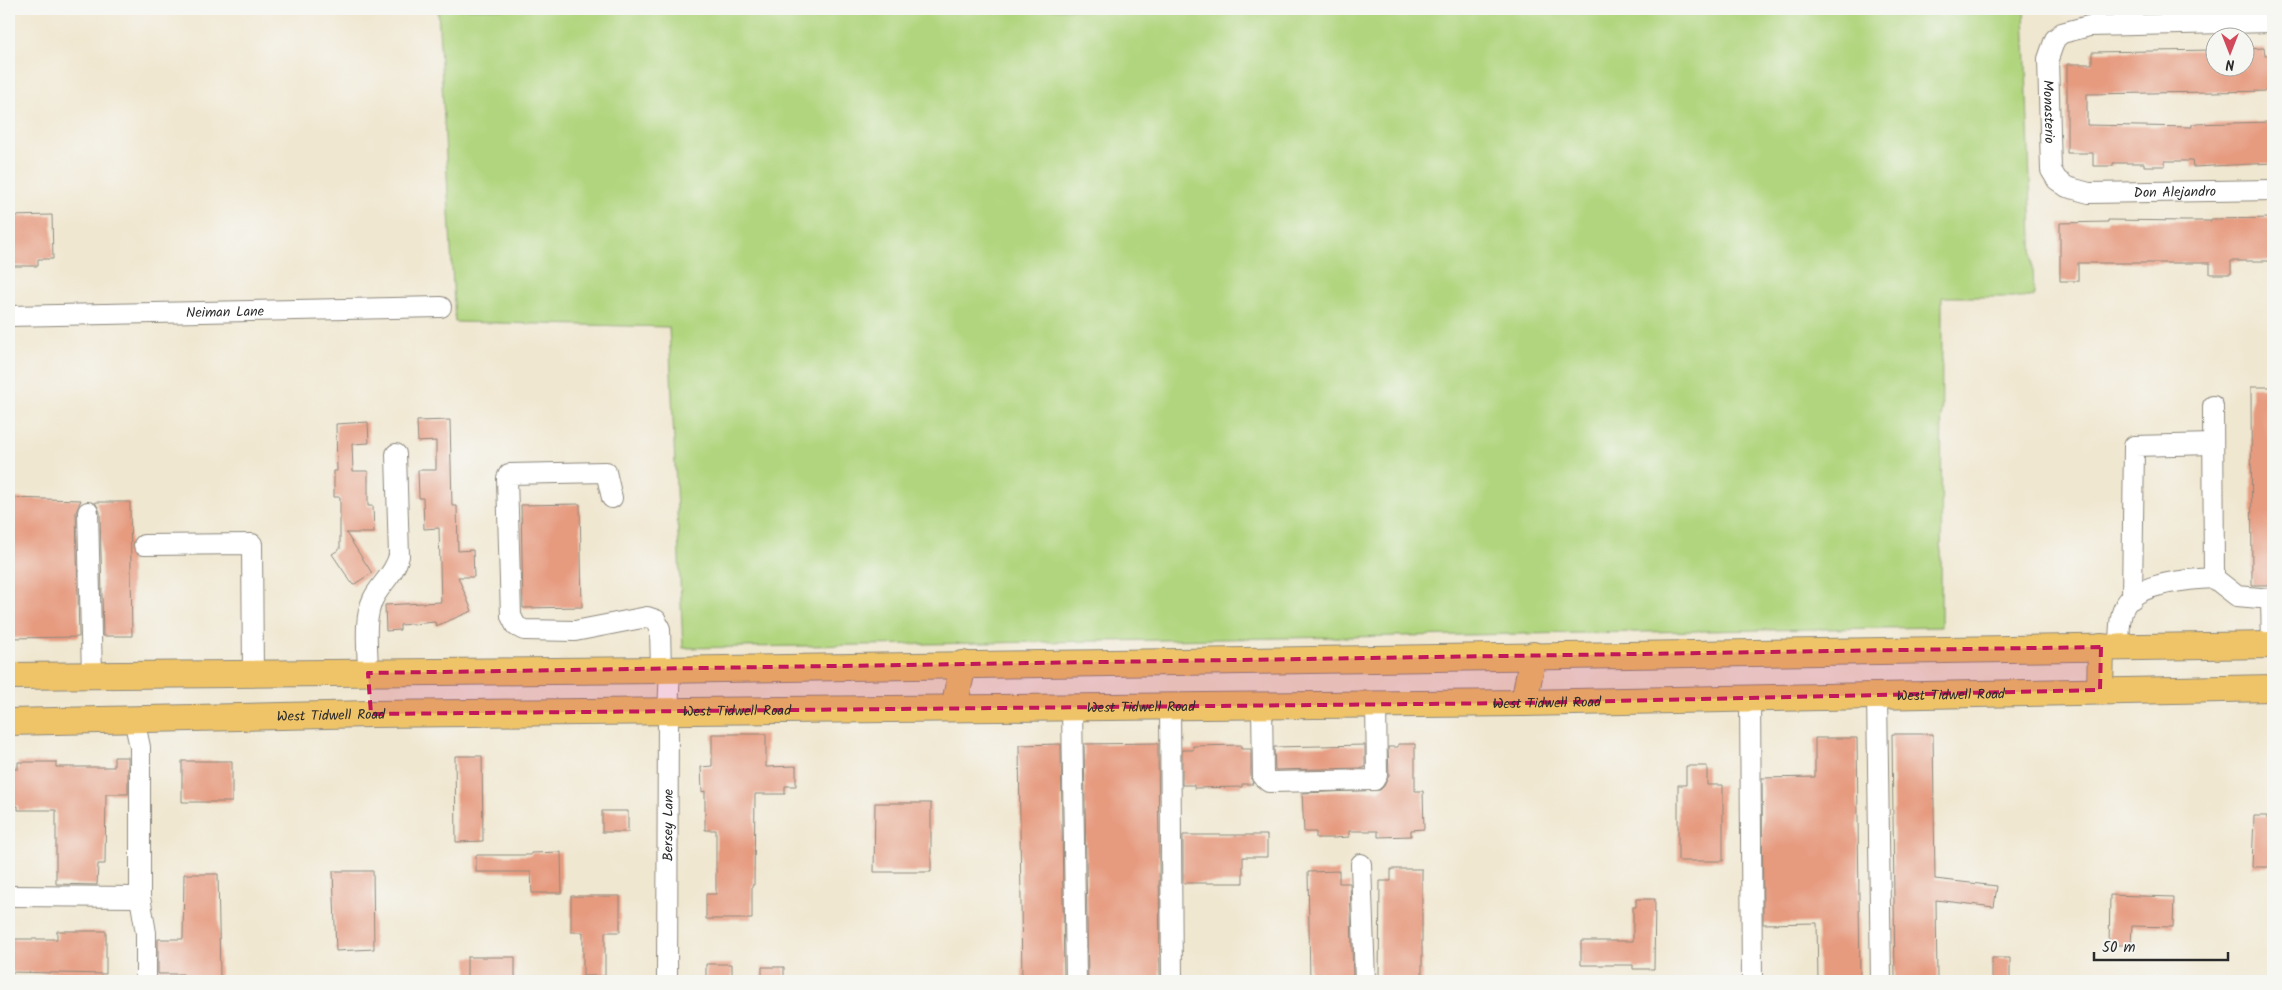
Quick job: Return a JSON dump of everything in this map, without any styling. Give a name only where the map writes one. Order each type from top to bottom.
[{"type":"main road","points":[[9,676],[665,669],[2272,645]]},
{"type":"main road","points":[[2100,690],[2110,647]]},
{"type":"main road","points":[[1524,703],[1533,655]]},
{"type":"main road","points":[[954,708],[963,664]]},
{"type":"main road","points":[[368,673],[371,714]]},
{"type":"main road","name":"West Tidwell Road","points":[[9,722],[371,714],[1524,703],[2273,688]]},
{"type":"street","name":"Monasterio","points":[[2078,192],[2058,180],[2050,164],[2048,59],[2055,39],[2062,33],[2089,26],[2273,22]]},
{"type":"street","name":"Don Alejandro","points":[[2078,192],[2273,190]]},
{"type":"street","name":"Neiman Lane","points":[[9,316],[441,307]]},
{"type":"street","points":[[2213,406],[2214,578]]},
{"type":"street","points":[[2132,599],[2134,446],[2213,444]]},
{"type":"street","points":[[368,673],[368,617],[372,601],[396,567],[399,556],[396,454]]},
{"type":"street","name":"Bersey Lane","points":[[612,498],[606,472],[509,474],[507,478],[511,616],[516,626],[524,630],[575,631],[647,617],[656,620],[660,629],[668,712],[667,981]]},
{"type":"street","points":[[88,512],[92,676]]},
{"type":"street","points":[[144,546],[252,544],[253,674]]},
{"type":"street","points":[[2110,647],[2129,600],[2169,583],[2214,578],[2237,596],[2271,599],[2272,645]]},
{"type":"street","points":[[1877,695],[1881,981]]},
{"type":"street","points":[[1750,698],[1752,981]]},
{"type":"street","points":[[1262,705],[1262,777],[1268,782],[1374,780],[1377,775],[1376,704]]},
{"type":"street","points":[[1170,706],[1172,981]]},
{"type":"street","points":[[1072,707],[1076,981]]},
{"type":"street","points":[[134,719],[140,747],[140,897],[146,932],[146,981]]},
{"type":"street","points":[[1361,864],[1366,981]]},
{"type":"street","points":[[9,896],[140,897]]},
{"type":"highlighted area","points":[[2101,647],[2100,690],[1524,703],[371,714],[368,673]]},
{"type":"green space","points":[[438,9],[2024,9],[2034,297],[1942,297],[1941,627],[683,648],[669,327],[455,322]]},
{"type":"building","points":[[2264,48],[2265,56],[2273,56],[2273,91],[2087,94],[2087,125],[2192,127],[2192,124],[2273,122],[2273,163],[2193,167],[2192,161],[2165,161],[2165,166],[2144,166],[2144,163],[2113,163],[2113,166],[2093,166],[2093,153],[2067,153],[2067,64],[2092,64],[2092,52],[2204,50],[2204,78],[2254,78],[2254,49]]},
{"type":"building","points":[[52,215],[53,259],[38,259],[38,266],[9,266],[9,216]]},
{"type":"building","points":[[2273,218],[2273,261],[2231,261],[2231,274],[2210,274],[2210,263],[2078,263],[2078,281],[2060,281],[2060,223],[2108,222],[2108,220],[2211,221],[2211,219]]},
{"type":"building","points":[[2251,387],[2273,387],[2273,585],[2252,585]]},
{"type":"building","points":[[450,420],[452,506],[457,506],[458,551],[473,550],[474,577],[458,577],[472,611],[436,626],[435,622],[400,625],[400,630],[386,631],[385,605],[441,602],[439,528],[424,529],[423,498],[419,498],[418,470],[436,470],[436,441],[418,442],[417,421]]},
{"type":"building","points":[[368,422],[369,443],[352,444],[353,471],[368,471],[368,506],[373,506],[374,533],[346,533],[372,573],[353,585],[332,554],[340,549],[340,497],[334,497],[334,471],[337,471],[336,424]]},
{"type":"building","points":[[9,498],[81,500],[76,512],[79,637],[9,638]]},
{"type":"building","points":[[95,502],[130,502],[132,636],[103,636],[100,512]]},
{"type":"building","points":[[580,504],[582,607],[523,608],[521,505]]},
{"type":"building","points":[[712,734],[766,734],[766,767],[796,766],[796,786],[785,786],[785,794],[755,794],[752,919],[706,919],[706,894],[716,894],[716,830],[705,830],[705,791],[702,792],[701,767],[712,766]]},
{"type":"building","points":[[1892,734],[1933,734],[1935,879],[1997,886],[1994,907],[1936,900],[1937,981],[1895,981]]},
{"type":"building","points":[[1815,738],[1857,738],[1860,981],[1818,981],[1817,923],[1763,924],[1762,778],[1815,777]]},
{"type":"building","points":[[1158,743],[1160,981],[1088,981],[1084,744]]},
{"type":"building","points":[[1061,744],[1064,981],[1022,981],[1019,745]]},
{"type":"building","points":[[1398,744],[1415,744],[1415,791],[1423,791],[1424,829],[1411,830],[1411,836],[1378,837],[1378,831],[1349,831],[1349,837],[1334,838],[1316,838],[1316,832],[1304,832],[1302,793],[1380,790],[1389,775],[1388,747],[1398,747]]},
{"type":"building","points":[[1241,745],[1241,749],[1251,749],[1251,777],[1253,784],[1242,784],[1242,787],[1194,788],[1194,785],[1182,785],[1182,750],[1193,750],[1193,746]]},
{"type":"building","points":[[1365,745],[1365,768],[1275,770],[1274,747]]},
{"type":"building","points":[[455,756],[482,756],[483,841],[456,842]]},
{"type":"building","points":[[114,757],[128,757],[128,794],[106,794],[105,864],[98,864],[97,885],[56,884],[56,810],[18,810],[18,806],[9,806],[9,769],[18,769],[18,762],[56,762],[56,767],[114,767]]},
{"type":"building","points":[[182,761],[232,761],[232,802],[182,802]]},
{"type":"building","points":[[1686,766],[1707,766],[1707,785],[1723,785],[1723,861],[1678,861],[1678,785],[1686,785]]},
{"type":"building","points":[[875,803],[931,803],[931,872],[874,872]]},
{"type":"building","points":[[602,811],[628,811],[628,832],[602,832]]},
{"type":"building","points":[[2254,816],[2267,816],[2267,819],[2273,819],[2273,864],[2269,864],[2269,867],[2252,867]]},
{"type":"building","points":[[1183,835],[1267,835],[1267,857],[1243,857],[1243,883],[1183,883]]},
{"type":"building","points":[[561,852],[562,893],[532,893],[531,872],[476,872],[476,855],[531,855],[531,853]]},
{"type":"building","points":[[1391,869],[1422,869],[1422,981],[1386,981],[1386,977],[1379,977],[1380,881],[1391,881]]},
{"type":"building","points":[[333,871],[373,871],[374,949],[336,951]]},
{"type":"building","points":[[1339,871],[1339,883],[1350,883],[1353,979],[1346,979],[1346,981],[1310,981],[1308,872]]},
{"type":"building","points":[[184,874],[218,874],[220,978],[183,978],[183,974],[158,974],[158,939],[183,939]]},
{"type":"building","points":[[2110,895],[2174,897],[2173,927],[2132,926],[2131,945],[2109,945]]},
{"type":"building","points":[[571,896],[620,896],[620,932],[605,932],[605,976],[583,976],[583,932],[571,932]]},
{"type":"building","points":[[1636,899],[1655,899],[1654,969],[1633,969],[1633,965],[1581,965],[1581,941],[1633,941],[1633,907],[1636,907]]},
{"type":"building","points":[[57,931],[106,931],[106,974],[9,972],[9,939],[57,939]]},
{"type":"building","points":[[467,957],[515,957],[515,981],[467,981]]},
{"type":"building","points":[[1992,958],[2010,958],[2010,981],[1992,981]]},
{"type":"building","points":[[706,964],[732,964],[732,981],[706,981]]},
{"type":"building","points":[[762,967],[784,967],[784,981],[762,981]]}]
